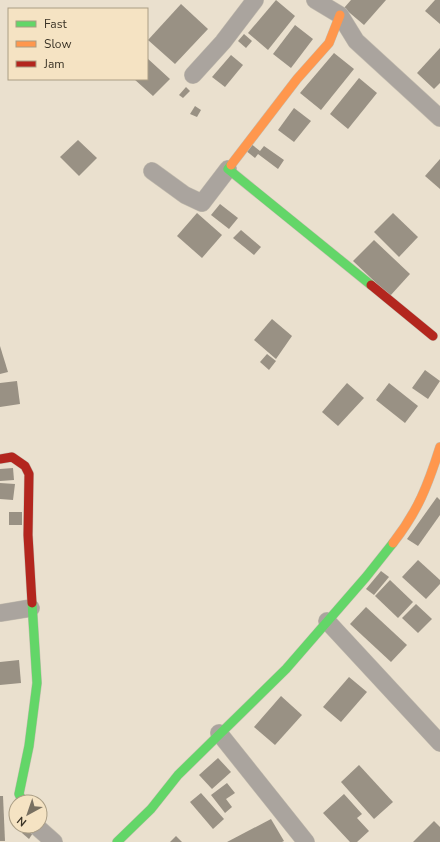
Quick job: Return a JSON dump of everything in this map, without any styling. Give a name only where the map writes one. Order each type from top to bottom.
[{"type":"street","points":[[193,75],[223,42],[255,0]]},
{"type":"street","points":[[315,0],[340,15],[356,41],[440,118]]},
{"type":"street","points":[[152,171],[185,195],[202,203],[297,79],[329,43],[340,15]]},
{"type":"street","points":[[228,168],[433,336]]},
{"type":"street","points":[[117,842],[151,809],[178,775],[219,733],[286,669],[366,577],[410,521],[429,483],[440,447]]},
{"type":"street","points":[[0,459],[12,457],[25,466],[29,474],[28,535],[31,608],[37,683],[29,746],[19,794]]},
{"type":"street","points":[[0,613],[31,608]]},
{"type":"street","points":[[327,621],[440,743]]},
{"type":"street","points":[[219,733],[306,842]]},
{"type":"street","points":[[45,834],[54,842]]},
{"type":"building","points":[[276,0],[295,16],[268,50],[248,33]]},
{"type":"building","points":[[351,0],[386,0],[364,25],[344,8]]},
{"type":"building","points":[[435,0],[440,0],[440,24],[425,11]]},
{"type":"building","points":[[181,4],[208,29],[175,64],[148,40]]},
{"type":"building","points":[[295,25],[313,39],[291,68],[273,54]]},
{"type":"building","points":[[244,34],[252,41],[246,48],[238,41]]},
{"type":"building","points":[[440,48],[440,83],[434,89],[417,73]]},
{"type":"building","points":[[334,53],[354,69],[321,110],[300,93]]},
{"type":"building","points":[[231,55],[243,65],[225,87],[212,77]]},
{"type":"building","points":[[148,59],[170,79],[153,96],[135,80],[148,80]]},
{"type":"building","points":[[359,78],[377,93],[348,129],[330,114]]},
{"type":"building","points":[[186,87],[190,91],[183,98],[179,95]]},
{"type":"building","points":[[195,106],[201,110],[197,117],[190,114]]},
{"type":"building","points":[[294,108],[311,121],[294,142],[278,130]]},
{"type":"building","points":[[78,140],[97,158],[79,176],[60,157]]},
{"type":"building","points":[[250,143],[260,151],[264,146],[284,160],[278,169],[258,154],[255,158],[245,150]]},
{"type":"building","points":[[440,159],[440,189],[425,176]]},
{"type":"building","points":[[220,204],[238,218],[229,229],[211,215]]},
{"type":"building","points":[[197,213],[222,235],[202,258],[177,236]]},
{"type":"building","points":[[393,213],[418,237],[399,257],[374,232]]},
{"type":"building","points":[[241,230],[261,247],[254,255],[233,238]]},
{"type":"building","points":[[374,240],[410,274],[390,296],[353,261]]},
{"type":"building","points":[[272,319],[292,336],[276,359],[254,340]]},
{"type":"building","points":[[0,346],[8,372],[0,374]]},
{"type":"building","points":[[267,354],[276,361],[269,370],[260,362]]},
{"type":"building","points":[[425,370],[440,381],[428,399],[412,388]]},
{"type":"building","points":[[17,381],[20,404],[0,407],[0,383]]},
{"type":"building","points":[[347,383],[364,398],[338,426],[322,412]]},
{"type":"building","points":[[389,383],[418,406],[405,423],[376,400]]},
{"type":"building","points":[[13,468],[14,480],[0,481],[0,469]]},
{"type":"building","points":[[0,483],[15,484],[13,500],[0,499]]},
{"type":"building","points":[[437,497],[440,500],[440,515],[418,546],[407,539]]},
{"type":"building","points":[[9,512],[22,512],[22,525],[9,525]]},
{"type":"building","points":[[418,560],[440,580],[440,584],[426,599],[402,577]]},
{"type":"building","points":[[381,571],[389,577],[374,595],[366,589]]},
{"type":"building","points":[[390,580],[413,602],[398,618],[375,596]]},
{"type":"building","points":[[416,604],[432,619],[418,633],[402,618]]},
{"type":"building","points":[[366,607],[407,645],[391,662],[350,624]]},
{"type":"building","points":[[19,660],[21,683],[0,685],[0,662]]},
{"type":"building","points":[[349,677],[367,692],[341,722],[323,707]]},
{"type":"building","points":[[281,696],[302,715],[275,745],[254,727]]},
{"type":"building","points":[[218,758],[231,772],[212,789],[199,775]]},
{"type":"building","points":[[359,765],[393,802],[374,819],[341,782]]},
{"type":"building","points":[[227,783],[235,793],[226,799],[232,807],[225,813],[211,795]]},
{"type":"building","points":[[201,793],[224,819],[213,829],[190,802]]},
{"type":"building","points":[[344,794],[362,814],[357,818],[369,831],[357,842],[350,842],[323,813]]},
{"type":"building","points":[[0,796],[3,796],[5,841],[0,841]]},
{"type":"building","points":[[271,819],[284,841],[227,842]]},
{"type":"building","points":[[434,821],[440,827],[440,842],[413,842]]},
{"type":"building","points":[[23,834],[32,834],[29,839]]},
{"type":"building","points":[[176,836],[182,842],[170,842]]},
{"type":"traffic: fast","points":[[231,165],[228,169],[371,285]]},
{"type":"traffic: fast","points":[[117,842],[151,809],[178,775],[286,669],[366,577],[393,543]]},
{"type":"traffic: fast","points":[[19,794],[29,746],[37,683],[32,603]]},
{"type":"traffic: slow","points":[[231,165],[297,79],[329,43],[340,15]]},
{"type":"traffic: slow","points":[[393,543],[416,509],[431,474],[440,447]]},
{"type":"traffic: jam","points":[[371,285],[433,336]]},
{"type":"traffic: jam","points":[[0,459],[12,457],[25,466],[29,474],[28,535],[32,603]]}]
